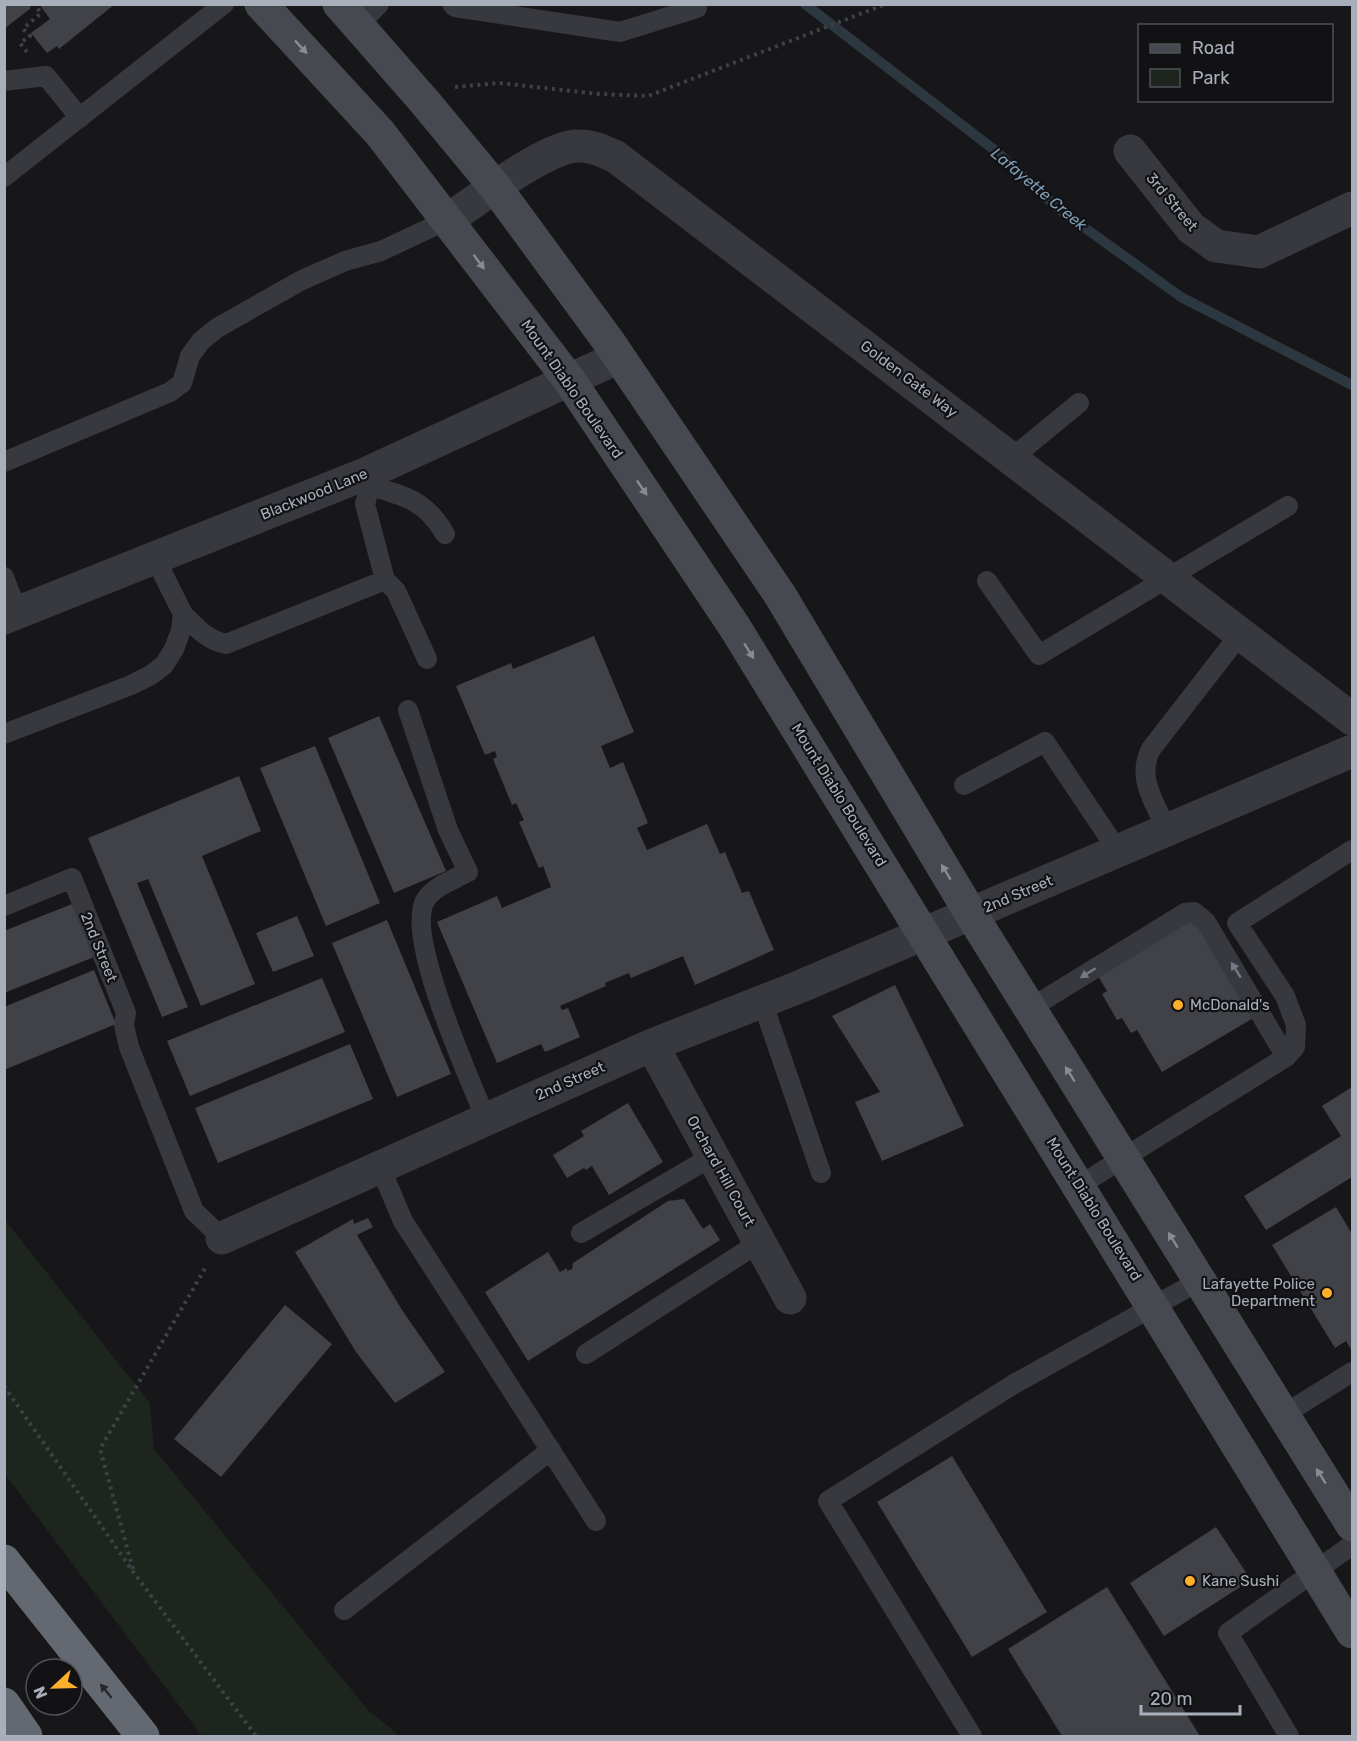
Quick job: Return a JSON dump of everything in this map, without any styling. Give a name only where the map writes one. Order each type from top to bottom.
[{"type":"highway","points":[[4,1561],[143,1737]]},
{"type":"highway","points":[[4,1704],[26,1737]]},
{"type":"main road","name":"Mount Diablo Boulevard","points":[[261,4],[380,133],[570,381],[734,626],[1353,1632]]},
{"type":"main road","points":[[358,12],[424,101],[496,188],[619,357],[780,595],[1029,1009],[1353,1526]]},
{"type":"street","name":"Golden Gate Way","points":[[447,220],[554,152],[575,146],[597,148],[616,157],[1353,719]]},
{"type":"street","name":"3rd Street","points":[[1130,151],[1191,228],[1216,246],[1259,252],[1353,208]]},
{"type":"street","name":"Blackwood Lane","points":[[11,616],[155,558],[368,480],[619,357]]},
{"type":"street","name":"2nd Street","points":[[222,1238],[652,1045],[924,934],[1353,751]]},
{"type":"street","name":"Orchard Hill Court","points":[[652,1045],[790,1298]]},
{"type":"lane","points":[[4,177],[224,4]]},
{"type":"lane","points":[[452,4],[455,7],[620,32],[698,8]]},
{"type":"lane","points":[[4,81],[46,76],[80,118]]},
{"type":"lane","points":[[4,462],[170,392],[182,383],[190,357],[201,341],[217,328],[303,280],[345,261],[381,252],[447,220]]},
{"type":"lane","points":[[1012,458],[1079,403]]},
{"type":"lane","points":[[427,659],[396,591],[385,580],[365,504],[368,480],[403,495],[434,514],[445,534]]},
{"type":"lane","points":[[987,581],[1039,655],[1170,579],[1287,506]]},
{"type":"lane","points":[[155,558],[183,614],[202,634],[214,642],[226,644],[385,580]]},
{"type":"lane","points":[[4,577],[11,616]]},
{"type":"lane","points":[[4,734],[151,675],[164,664],[174,649],[181,630],[183,614]]},
{"type":"lane","points":[[1167,830],[1145,780],[1143,764],[1151,749],[1241,633]]},
{"type":"lane","points":[[408,710],[448,830],[468,872],[434,889],[424,901],[420,917],[422,935],[435,987],[486,1119]]},
{"type":"lane","points":[[964,785],[1046,742],[1118,851]]},
{"type":"lane","points":[[1080,1185],[1286,1057],[1295,1047],[1296,1025],[1285,996],[1237,923],[1353,850]]},
{"type":"lane","name":"2nd Street","points":[[4,906],[72,878],[126,1013],[124,1025],[129,1047],[194,1211],[222,1238]]},
{"type":"lane","points":[[1029,1009],[1185,913],[1194,912],[1206,922],[1286,1057]]},
{"type":"lane","points":[[762,1001],[821,1173]]},
{"type":"lane","points":[[581,1233],[713,1156]]},
{"type":"lane","points":[[380,1167],[403,1221],[596,1521]]},
{"type":"lane","points":[[586,1354],[760,1242]]},
{"type":"lane","points":[[972,1737],[828,1502],[1014,1384],[1199,1281]]},
{"type":"lane","points":[[1283,1414],[1353,1372]]},
{"type":"lane","points":[[344,1610],[551,1450]]},
{"type":"lane","points":[[1289,1737],[1228,1633],[1315,1569],[1353,1545]]},
{"type":"path","points":[[34,4],[41,13],[23,29],[30,36],[20,43],[46,76]]},
{"type":"path","points":[[424,101],[439,90],[499,83],[599,94],[648,96],[886,4]]},
{"type":"path","points":[[134,1573],[100,1449],[222,1238]]},
{"type":"path","points":[[4,1386],[134,1573],[256,1737]]},
{"type":"green space","points":[[5,1220],[150,1403],[154,1449],[368,1710],[400,1736],[202,1736],[5,1474]]},
{"type":"building","points":[[4,4],[28,4],[31,8],[4,29]]},
{"type":"building","points":[[39,4],[115,4],[59,49],[57,46],[47,53],[31,33],[50,19]]},
{"type":"building","points":[[594,636],[634,732],[601,746],[610,768],[623,762],[648,823],[637,828],[647,850],[707,824],[720,854],[725,852],[742,893],[749,891],[774,950],[695,985],[683,956],[631,978],[629,973],[605,983],[606,986],[560,1006],[562,1010],[568,1008],[580,1037],[545,1052],[541,1044],[497,1063],[437,922],[497,896],[502,908],[551,887],[543,866],[539,868],[519,822],[524,820],[516,803],[512,805],[493,759],[497,757],[495,751],[485,755],[456,686],[511,663],[513,669]]},
{"type":"building","points":[[379,716],[446,871],[394,893],[328,738]]},
{"type":"building","points":[[315,746],[380,903],[326,926],[260,768]]},
{"type":"building","points":[[239,776],[261,831],[202,856],[255,984],[201,1006],[148,879],[137,883],[188,1007],[162,1017],[88,838]]},
{"type":"building","points":[[72,904],[94,957],[4,993],[4,931]]},
{"type":"building","points":[[297,916],[314,956],[273,972],[256,933]]},
{"type":"building","name":"McDonald's","points":[[1196,917],[1255,1017],[1162,1072],[1137,1030],[1131,1033],[1122,1018],[1117,1020],[1102,994],[1107,991],[1098,976]]},
{"type":"building","points":[[387,920],[451,1074],[397,1097],[332,943]]},
{"type":"building","points":[[94,970],[116,1024],[4,1070],[4,1007]]},
{"type":"building","points":[[322,978],[345,1032],[190,1096],[167,1041]]},
{"type":"building","points":[[895,985],[964,1126],[882,1161],[855,1102],[880,1092],[832,1016]]},
{"type":"building","points":[[350,1044],[373,1099],[218,1163],[195,1108]]},
{"type":"building","points":[[1352,1087],[1352,1177],[1266,1230],[1244,1196],[1341,1136],[1322,1106]]},
{"type":"building","points":[[628,1103],[663,1162],[609,1195],[592,1166],[567,1178],[553,1155],[584,1136],[581,1131]]},
{"type":"building","points":[[684,1199],[703,1229],[710,1224],[720,1240],[528,1361],[485,1292],[548,1252],[560,1272],[567,1268],[567,1271],[572,1269],[573,1263],[668,1201]]},
{"type":"building","name":"Lafayette Police Department","points":[[1336,1207],[1352,1234],[1352,1351],[1346,1341],[1335,1348],[1272,1245]]},
{"type":"building","points":[[368,1218],[373,1227],[357,1235],[402,1310],[445,1372],[395,1403],[356,1352],[295,1252],[353,1219],[354,1224]]},
{"type":"building","points":[[285,1305],[332,1344],[221,1477],[174,1439]]},
{"type":"building","points":[[952,1456],[1047,1612],[972,1657],[877,1502]]},
{"type":"building","name":"Kane Sushi","points":[[1216,1527],[1251,1580],[1164,1636],[1130,1583]]},
{"type":"building","points":[[1107,1587],[1200,1736],[1062,1736],[1008,1649]]},
{"type":"waterway","name":"Lafayette Creek","points":[[805,4],[997,152],[1060,210],[1181,297],[1352,385]]},
{"type":"place","name":"McDonald's","points":[[1178,1005]]},
{"type":"place","name":"Lafayette Police Department","points":[[1327,1293]]},
{"type":"place","name":"Kane Sushi","points":[[1190,1581]]}]
